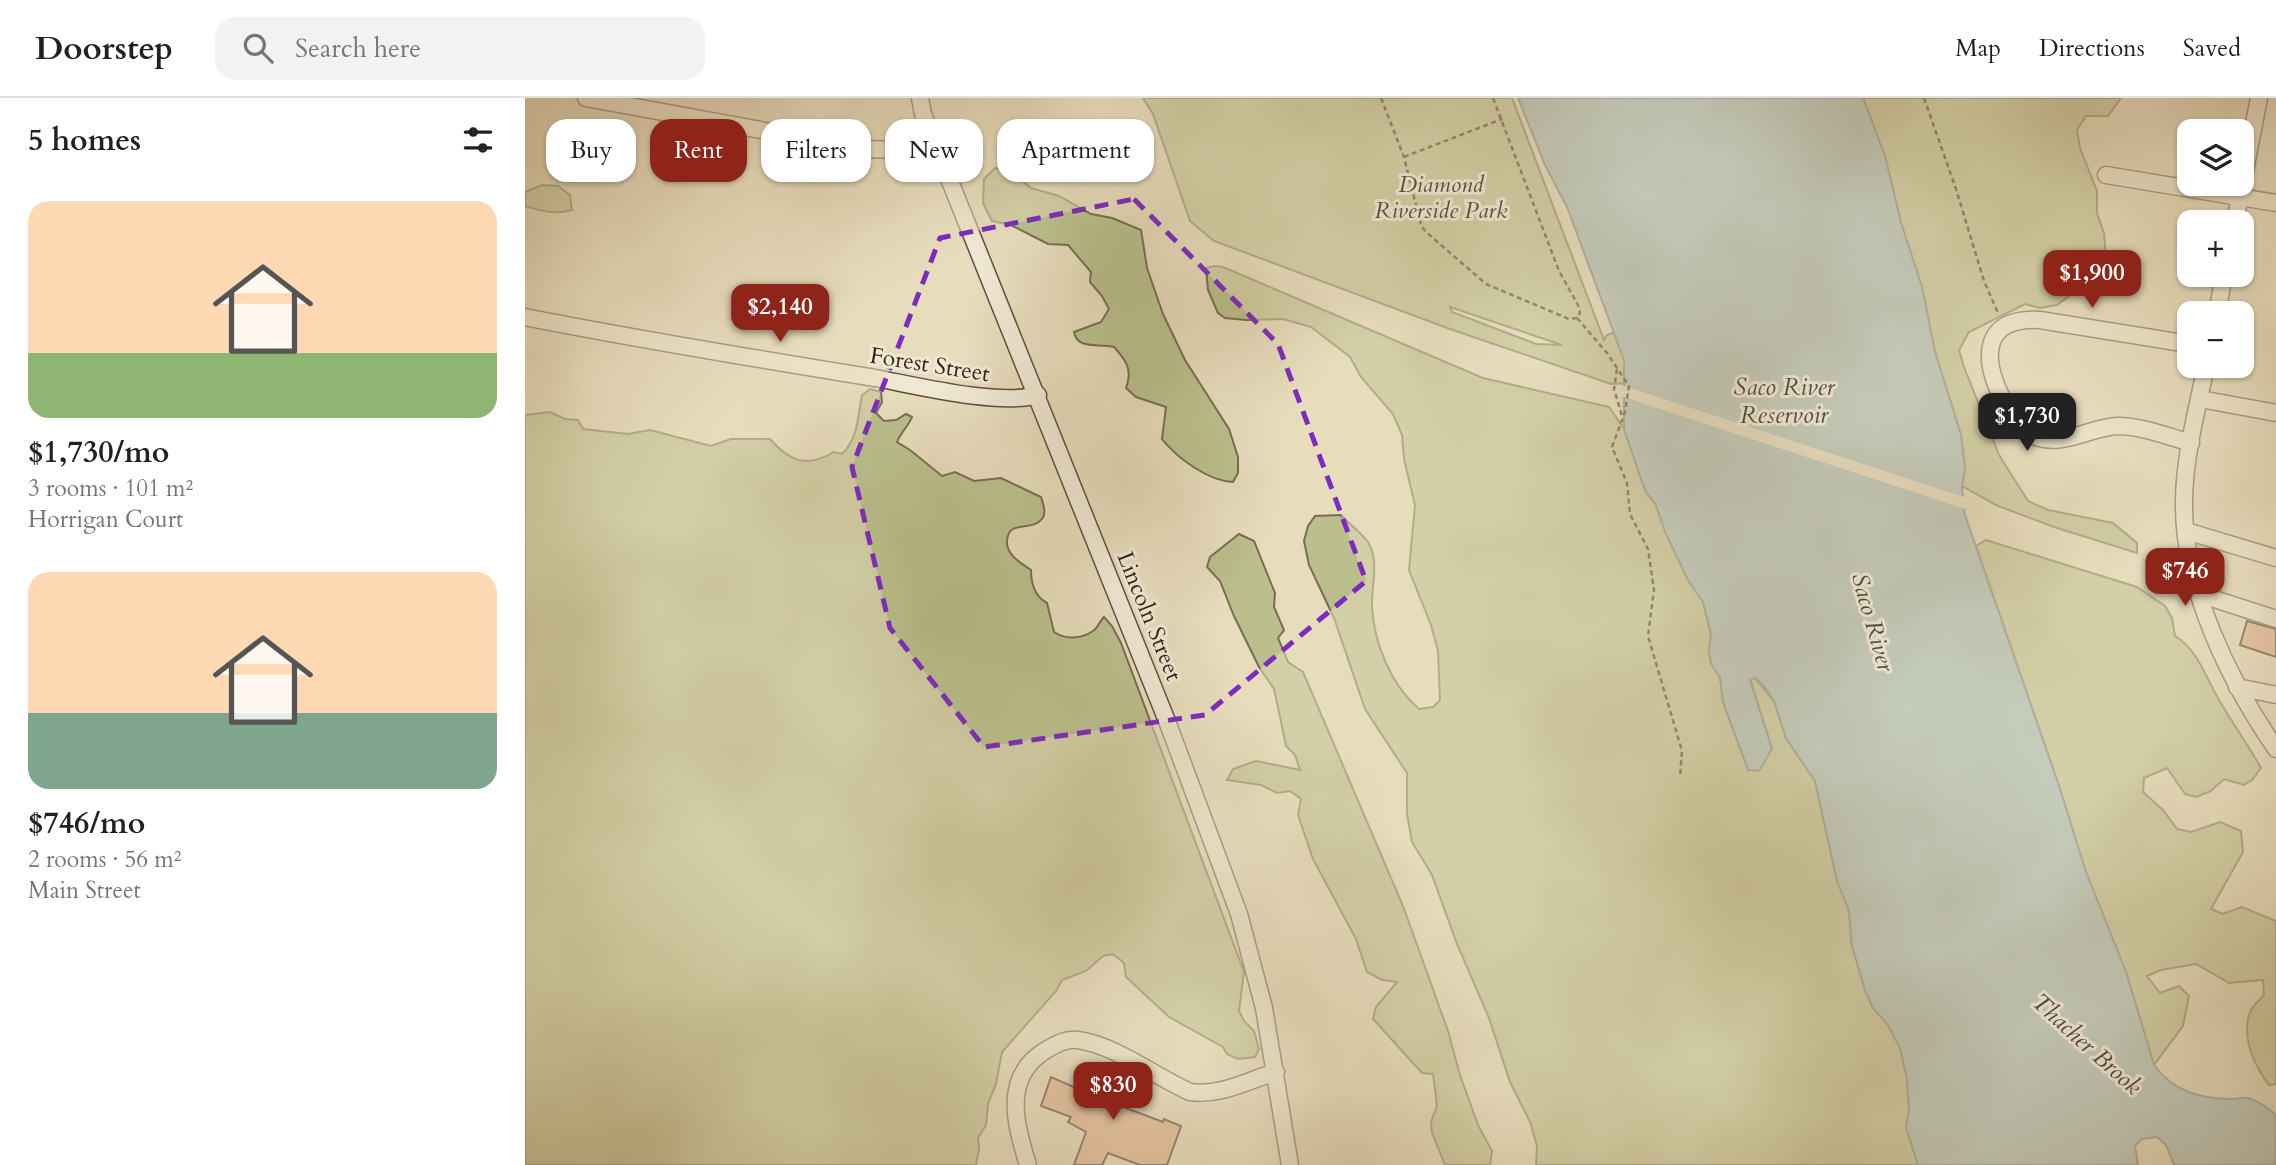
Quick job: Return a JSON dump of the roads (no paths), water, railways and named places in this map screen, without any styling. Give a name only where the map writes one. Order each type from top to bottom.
[{"type":"street","points":[[586,98],[864,149],[885,150]]},
{"type":"street","name":"Lincoln Street","points":[[920,98],[925,119]]},
{"type":"street","points":[[2254,124],[2259,98]]},
{"type":"street","points":[[2106,175],[2177,186]]},
{"type":"street","name":"Lincoln Street","points":[[951,182],[1219,855],[1249,946],[1264,1009],[1290,1165]]},
{"type":"street","points":[[2237,210],[2240,196],[2276,203]]},
{"type":"street","name":"Forest Street","points":[[525,317],[666,344],[967,394],[1019,400],[1038,395]]},
{"type":"street","points":[[2177,342],[2040,320],[2018,321],[2003,327],[1993,342],[1990,369],[2010,414],[2031,435],[2061,438],[2122,426],[2192,443]]},
{"type":"street","points":[[2204,378],[2184,493],[2186,531],[2199,594],[2222,656],[2237,687],[2276,749]]},
{"type":"street","points":[[2200,399],[2276,413]]},
{"type":"street","points":[[2186,531],[2276,558]]},
{"type":"street","points":[[2199,594],[2276,619]]},
{"type":"street","points":[[2237,687],[2276,695]]},
{"type":"street","points":[[1028,1165],[1015,1107],[1016,1087],[1021,1074],[1038,1056],[1061,1043],[1078,1040],[1107,1049],[1190,1092],[1203,1094],[1229,1090],[1276,1072]]},
{"type":"water","name":"Saco River Reservoir","points":[[1518,98],[1863,98],[1885,156],[1901,223],[1922,287],[1935,352],[1961,435],[1965,468],[1962,486],[1965,515],[2086,872],[2126,972],[2154,1065],[2161,1074],[2188,1092],[2220,1099],[2248,1098],[2276,1115],[2276,1165],[2174,1165],[2166,1145],[2157,1137],[2142,1139],[2135,1146],[2138,1165],[1918,1165],[1906,1127],[1909,1111],[1907,1079],[1900,1048],[1888,1025],[1873,1008],[1865,990],[1852,946],[1849,911],[1837,881],[1815,781],[1786,738],[1774,701],[1755,678],[1750,680],[1772,749],[1759,771],[1748,770],[1723,702],[1720,677],[1711,664],[1711,633],[1703,602],[1688,580],[1666,534],[1655,503],[1646,492],[1624,429],[1624,360],[1567,207],[1545,165]]},
{"type":"park label","name":"Diamond Riverside Park","points":[[1441,197]]},
{"type":"water label","name":"Saco River","points":[[1873,622]]},
{"type":"water label","name":"Thacher Brook","points":[[2087,1044]]}]
